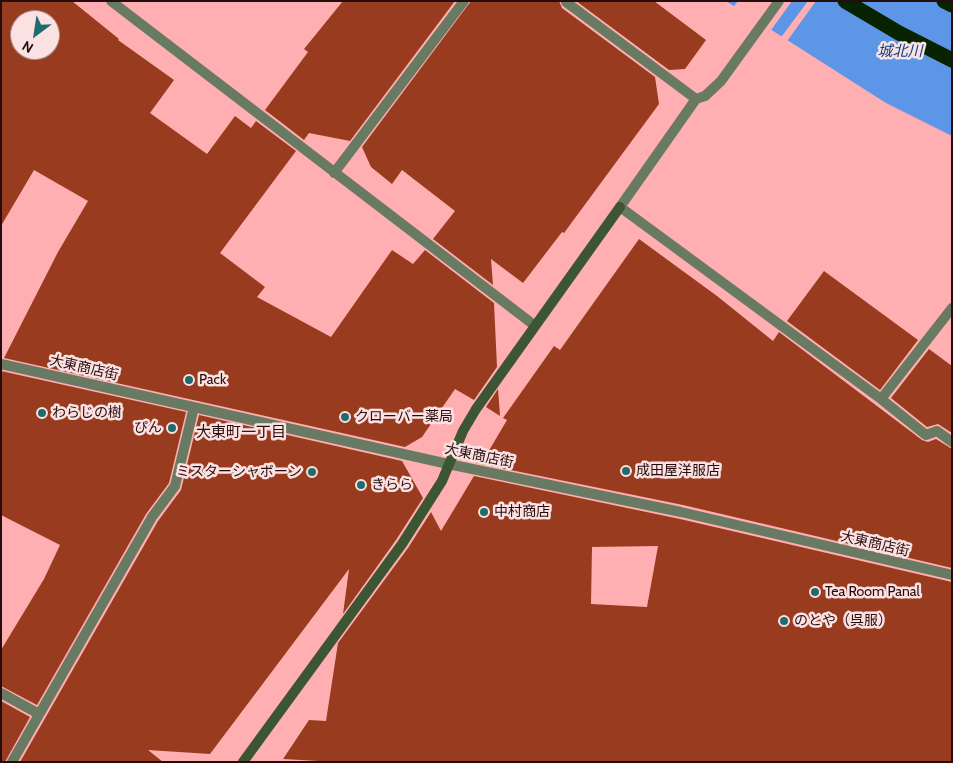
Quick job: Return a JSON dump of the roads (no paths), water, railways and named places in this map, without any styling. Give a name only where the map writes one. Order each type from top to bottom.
[{"type":"highway","points":[[845,1],[899,33],[952,60]]},
{"type":"highway","points":[[944,1],[952,5]]},
{"type":"street","points":[[111,1],[534,325]]},
{"type":"street","points":[[334,173],[464,1]]},
{"type":"street","points":[[243,762],[402,544],[442,480],[476,409],[534,325],[696,99],[714,89],[779,1]]},
{"type":"street","points":[[566,2],[696,99]]},
{"type":"street","points":[[620,207],[881,399],[926,435],[937,431],[952,442]]},
{"type":"street","points":[[881,399],[952,308]]},
{"type":"street","name":"大東商店街","points":[[1,364],[448,464],[680,512],[952,575]]},
{"type":"street","points":[[12,762],[152,517],[175,486],[194,407]]},
{"type":"street","points":[[1,693],[39,714]]},
{"type":"water","name":"城北川","points":[[726,1],[952,1],[952,136],[886,103]]},
{"type":"place","name":"Pack","points":[[189,380]]},
{"type":"place","name":"わらじの樹","points":[[42,413]]},
{"type":"place","name":"クローバー薬局","points":[[345,417]]},
{"type":"place","name":"ぴん","points":[[172,428]]},
{"type":"place","name":"成田屋洋服店","points":[[626,471]]},
{"type":"place","name":"ミスターシャボーン","points":[[312,472]]},
{"type":"place","name":"きらら","points":[[361,485]]},
{"type":"place","name":"中村商店","points":[[484,512]]},
{"type":"place","name":"Tea Room Panal","points":[[815,592]]},
{"type":"place","name":"のとや（呉服）","points":[[784,621]]},
{"type":"district","name":"大東町一丁目","points":[[241,433]]}]
